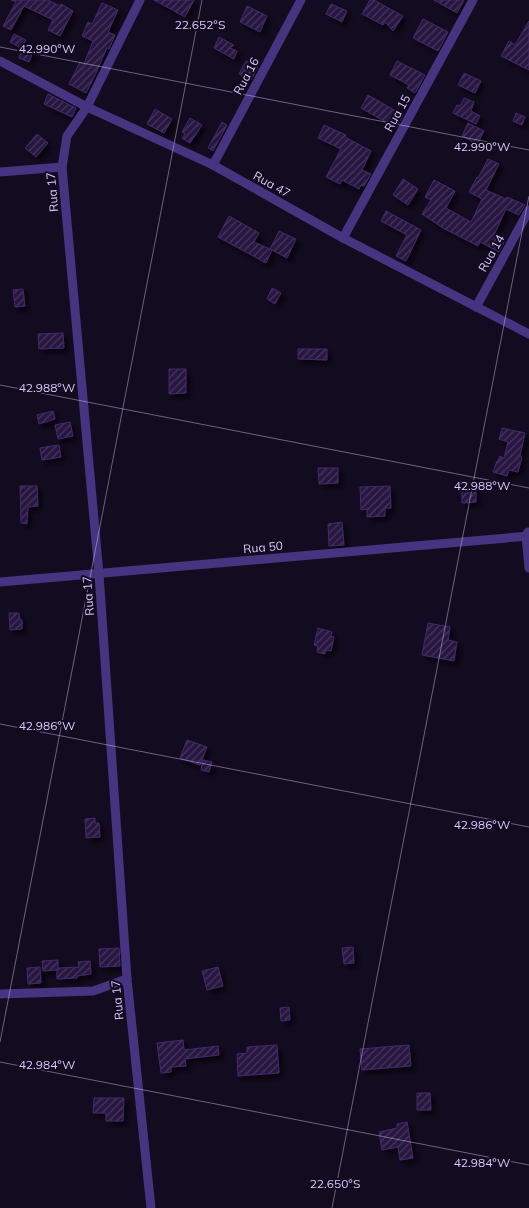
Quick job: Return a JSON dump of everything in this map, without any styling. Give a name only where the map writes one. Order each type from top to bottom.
[{"type":"street","name":"Rua 17","points":[[140,0],[87,107],[66,136],[62,167],[99,574],[128,979],[151,1208]]},
{"type":"street","name":"Rua 16","points":[[213,164],[302,0]]},
{"type":"street","name":"Rua 15","points":[[343,238],[473,0]]},
{"type":"street","name":"Rua 47","points":[[0,61],[87,107],[213,164],[343,238],[529,334]]},
{"type":"street","points":[[0,172],[62,167]]},
{"type":"street","name":"Rua 14","points":[[476,307],[529,210]]},
{"type":"street","points":[[528,534],[529,568]]},
{"type":"street","name":"Rua 50","points":[[0,582],[528,534]]},
{"type":"street","points":[[0,994],[93,991],[128,979]]},
{"type":"building","points":[[11,0],[48,0],[60,6],[61,4],[73,11],[60,36],[48,30],[53,20],[24,6],[11,30],[3,26],[16,2]]},
{"type":"building","points":[[154,0],[194,0],[185,17]]},
{"type":"building","points":[[370,0],[374,0],[403,16],[393,31],[385,22],[383,25],[362,14]]},
{"type":"building","points":[[434,0],[464,0],[457,13]]},
{"type":"building","points":[[102,3],[118,10],[108,32],[115,35],[86,93],[69,84],[80,62],[84,64],[93,41],[82,36],[88,22],[92,24]]},
{"type":"building","points":[[331,4],[347,11],[342,22],[326,14]]},
{"type":"building","points":[[247,6],[267,16],[260,32],[240,22]]},
{"type":"building","points":[[423,19],[448,32],[438,51],[413,38]]},
{"type":"building","points":[[529,21],[529,70],[501,56],[509,41],[515,45]]},
{"type":"building","points":[[14,34],[26,40],[21,48],[10,42]]},
{"type":"building","points":[[219,37],[234,45],[230,48],[237,51],[234,59],[214,48]]},
{"type":"building","points":[[23,48],[33,52],[29,62],[19,58]]},
{"type":"building","points":[[246,61],[258,67],[251,80],[239,74]]},
{"type":"building","points":[[397,61],[425,75],[415,93],[407,88],[409,85],[390,75]]},
{"type":"building","points":[[464,73],[481,81],[475,93],[458,85]]},
{"type":"building","points":[[48,94],[76,108],[72,117],[44,104]]},
{"type":"building","points":[[368,95],[403,115],[396,128],[361,108]]},
{"type":"building","points":[[464,98],[474,102],[471,111],[480,116],[476,124],[453,113],[457,105],[460,106]]},
{"type":"building","points":[[155,109],[172,119],[164,133],[147,124]]},
{"type":"building","points":[[516,113],[525,117],[522,125],[513,121]]},
{"type":"building","points":[[190,118],[202,125],[190,143],[182,138],[185,134],[182,132]]},
{"type":"building","points":[[222,122],[227,125],[213,151],[208,148]]},
{"type":"building","points":[[468,123],[484,131],[477,144],[462,136]]},
{"type":"building","points":[[324,125],[346,135],[345,137],[371,151],[362,170],[371,174],[364,186],[361,185],[359,189],[342,180],[340,184],[326,177],[341,149],[318,138]]},
{"type":"building","points":[[37,134],[48,143],[36,157],[25,148]]},
{"type":"building","points":[[488,159],[499,164],[486,190],[525,205],[519,215],[506,209],[494,235],[505,240],[499,252],[480,242],[478,246],[443,228],[422,214],[431,200],[425,197],[434,180],[455,191],[446,208],[471,222],[482,199],[469,192]]},
{"type":"building","points":[[403,179],[418,189],[408,205],[393,195]]},
{"type":"building","points":[[386,211],[421,230],[406,261],[396,256],[407,235],[381,221]]},
{"type":"building","points":[[229,216],[259,233],[254,242],[272,250],[266,263],[218,237]]},
{"type":"building","points":[[279,231],[296,239],[287,258],[270,249]]},
{"type":"building","points":[[272,288],[281,293],[275,304],[267,299]]},
{"type":"building","points":[[23,289],[25,306],[15,307],[13,290]]},
{"type":"building","points":[[63,333],[64,348],[39,349],[38,334]]},
{"type":"building","points":[[298,349],[327,349],[327,360],[298,359]]},
{"type":"building","points":[[169,369],[186,369],[186,393],[169,394]]},
{"type":"building","points":[[53,411],[55,419],[39,424],[37,415]]},
{"type":"building","points":[[70,422],[73,436],[58,439],[55,425]]},
{"type":"building","points":[[502,428],[525,433],[518,472],[509,470],[507,476],[493,472],[500,456],[504,458],[508,442],[499,439]]},
{"type":"building","points":[[59,445],[61,457],[42,460],[40,448]]},
{"type":"building","points":[[318,468],[338,468],[338,483],[319,484]]},
{"type":"building","points":[[462,483],[476,483],[476,502],[462,503]]},
{"type":"building","points":[[20,486],[37,486],[38,506],[28,507],[27,524],[21,523]]},
{"type":"building","points":[[390,486],[391,508],[385,508],[385,516],[367,517],[367,509],[361,510],[360,487]]},
{"type":"building","points":[[342,522],[344,545],[329,546],[328,524]]},
{"type":"building","points":[[9,613],[19,613],[20,620],[22,620],[22,629],[10,630]]},
{"type":"building","points":[[428,623],[450,627],[448,640],[457,642],[454,661],[422,655]]},
{"type":"building","points":[[318,628],[332,632],[331,636],[334,637],[331,651],[326,650],[325,654],[317,652],[318,646],[314,645]]},
{"type":"building","points":[[187,740],[207,747],[200,765],[180,758]]},
{"type":"building","points":[[203,760],[212,762],[209,772],[201,770]]},
{"type":"building","points":[[95,818],[95,823],[99,823],[100,837],[86,838],[85,819]]},
{"type":"building","points":[[353,947],[354,963],[344,964],[342,948]]},
{"type":"building","points":[[119,948],[120,966],[100,967],[99,949]]},
{"type":"building","points":[[58,960],[58,968],[79,967],[78,962],[90,961],[91,974],[77,976],[77,978],[57,979],[57,970],[43,971],[42,961]]},
{"type":"building","points":[[40,967],[41,983],[28,984],[27,968]]},
{"type":"building","points":[[218,967],[223,986],[207,990],[202,971]]},
{"type":"building","points":[[289,1007],[290,1020],[281,1021],[280,1008]]},
{"type":"building","points":[[183,1040],[184,1050],[218,1046],[219,1055],[185,1059],[186,1066],[171,1067],[171,1072],[161,1073],[157,1043]]},
{"type":"building","points":[[277,1045],[279,1073],[238,1076],[237,1054],[247,1053],[247,1047]]},
{"type":"building","points":[[409,1045],[411,1066],[362,1070],[360,1049]]},
{"type":"building","points":[[417,1093],[430,1093],[431,1110],[417,1110]]},
{"type":"building","points":[[94,1098],[124,1098],[123,1121],[106,1121],[106,1113],[93,1113]]},
{"type":"building","points":[[407,1122],[413,1158],[400,1160],[398,1147],[382,1150],[379,1132],[397,1128],[397,1124]]}]
